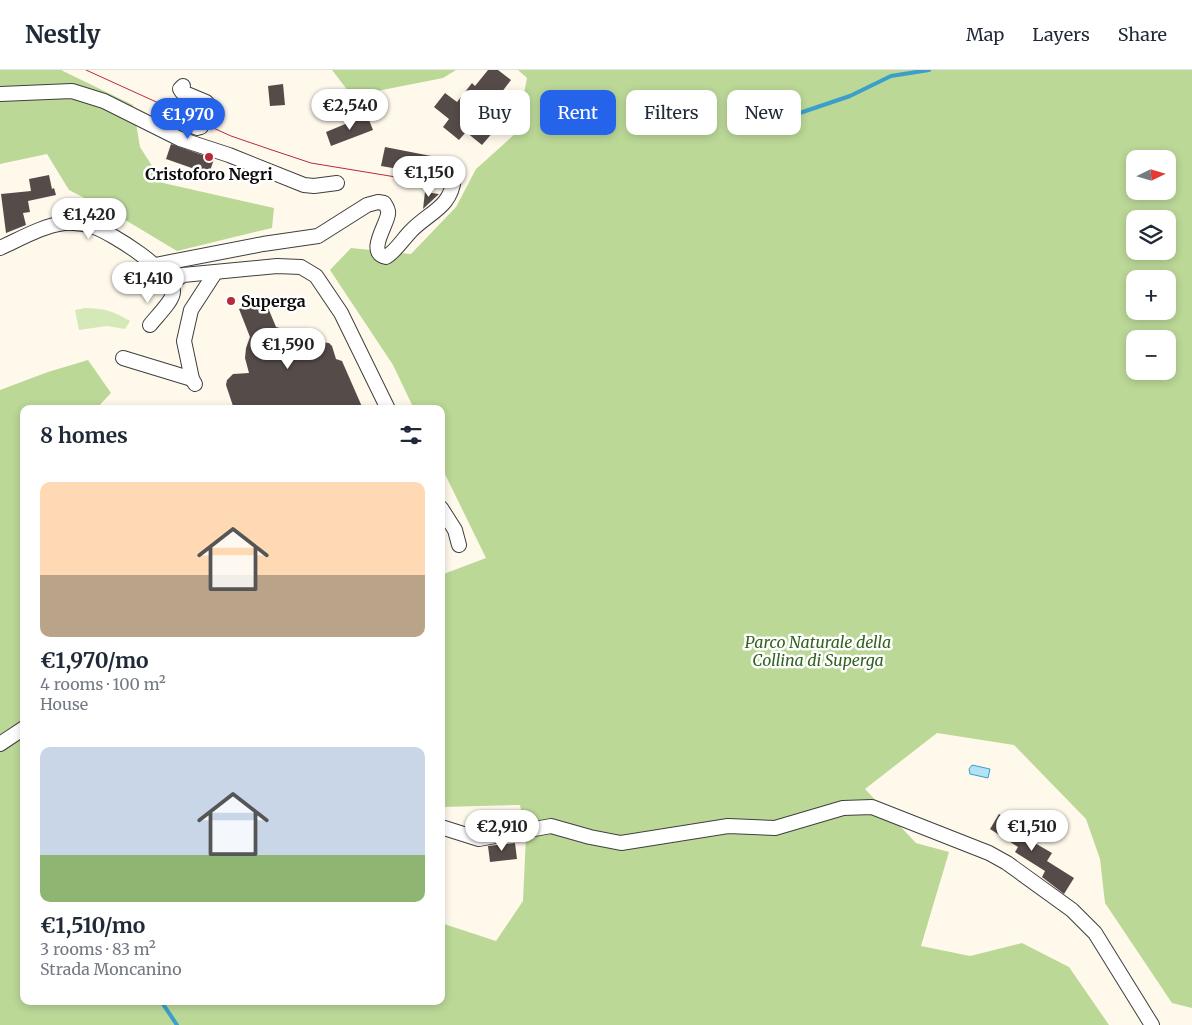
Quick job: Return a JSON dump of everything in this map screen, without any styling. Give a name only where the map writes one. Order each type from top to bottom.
[{"type":"street","points":[[183,86],[180,89],[182,92],[206,102],[211,107],[210,113]]},
{"type":"street","points":[[0,94],[72,91],[104,101],[180,139],[229,155],[304,185],[314,186],[337,182]]},
{"type":"street","points":[[159,128],[158,120],[161,116],[175,118],[197,128],[201,126]]},
{"type":"street","points":[[155,265],[174,260],[318,236],[360,209],[378,202],[384,203],[388,208],[388,214],[377,245],[381,255],[386,257],[419,223],[441,208],[453,188],[454,178],[450,173],[444,171]]},
{"type":"street","points":[[0,248],[40,230],[65,223],[93,226],[100,229],[176,279],[215,272],[277,266],[301,267],[316,276],[341,313],[386,405]]},
{"type":"street","points":[[123,358],[194,381],[184,341],[191,310],[215,272]]},
{"type":"street","points":[[150,325],[172,297],[176,279]]},
{"type":"street","points":[[168,302],[191,310]]},
{"type":"street","points":[[445,514],[455,530],[459,545]]},
{"type":"street","points":[[0,744],[20,731]]},
{"type":"street","points":[[445,829],[479,839],[551,826],[621,843],[728,826],[775,828],[843,808],[872,807],[989,853],[1007,863],[1072,910],[1095,933],[1152,1025]]},
{"type":"green space","points":[[0,70],[61,70],[133,105],[140,147],[163,183],[274,208],[272,228],[177,251],[117,215],[69,190],[47,154],[0,164]]},
{"type":"green space","points":[[332,70],[456,70],[443,78],[352,96]]},
{"type":"green space","name":"Parco Naturale della Collina di Superga","points":[[518,70],[1192,70],[1192,1008],[1172,1003],[1105,903],[1100,859],[1086,819],[1014,745],[937,733],[865,789],[916,843],[949,852],[921,946],[970,956],[1022,943],[1069,967],[1109,1025],[0,1025],[0,390],[48,372],[88,360],[111,393],[100,405],[20,405],[20,1005],[445,1005],[445,924],[496,941],[523,901],[526,835],[520,805],[445,807],[445,573],[486,558],[445,474],[445,405],[412,405],[393,365],[330,270],[351,248],[411,254],[456,207],[476,169],[514,135],[530,135],[530,90],[525,90],[527,78]]},
{"type":"green space","points":[[85,308],[108,311],[130,321],[125,329],[107,326],[79,330],[75,310]]},
{"type":"water","points":[[972,765],[990,769],[988,778],[970,774],[969,769]]},
{"type":"building","points":[[488,70],[498,70],[511,80],[503,90],[466,90],[472,83],[475,86]]},
{"type":"building","points":[[283,84],[285,105],[270,106],[268,86]]},
{"type":"building","points":[[445,93],[457,102],[460,98],[460,135],[463,135],[459,140],[443,127],[449,119],[434,107]]},
{"type":"building","points":[[367,115],[373,130],[331,146],[326,132]]},
{"type":"building","points":[[470,135],[491,135],[482,145]]},
{"type":"building","points":[[171,144],[214,159],[209,174],[166,159]]},
{"type":"building","points":[[385,147],[431,156],[428,174],[381,166]]},
{"type":"building","points":[[49,175],[52,189],[54,188],[56,195],[28,201],[30,212],[23,213],[26,225],[6,233],[1,194],[31,191],[29,179]]},
{"type":"building","points":[[425,192],[439,194],[423,209]]},
{"type":"building","points":[[264,298],[276,327],[292,333],[298,341],[303,354],[316,343],[329,343],[332,346],[336,359],[342,361],[361,405],[233,405],[226,385],[227,380],[233,374],[249,373],[245,358],[250,337],[239,309]]},
{"type":"building","points":[[999,814],[1036,837],[1033,842],[1052,853],[1047,861],[1074,878],[1064,894],[1042,877],[1045,871],[1015,852],[1018,847],[990,829]]},
{"type":"building","points":[[515,843],[517,859],[490,862],[488,846]]},
{"type":"waterway","points":[[801,113],[850,96],[891,76],[929,70]]},
{"type":"waterway","points":[[164,1005],[177,1025]]},
{"type":"tram line","points":[[86,70],[231,136],[269,149],[311,163],[414,180]]},
{"type":"place","name":"Cristoforo Negri","points":[[209,157]]},
{"type":"place","name":"Superga","points":[[231,301]]}]
